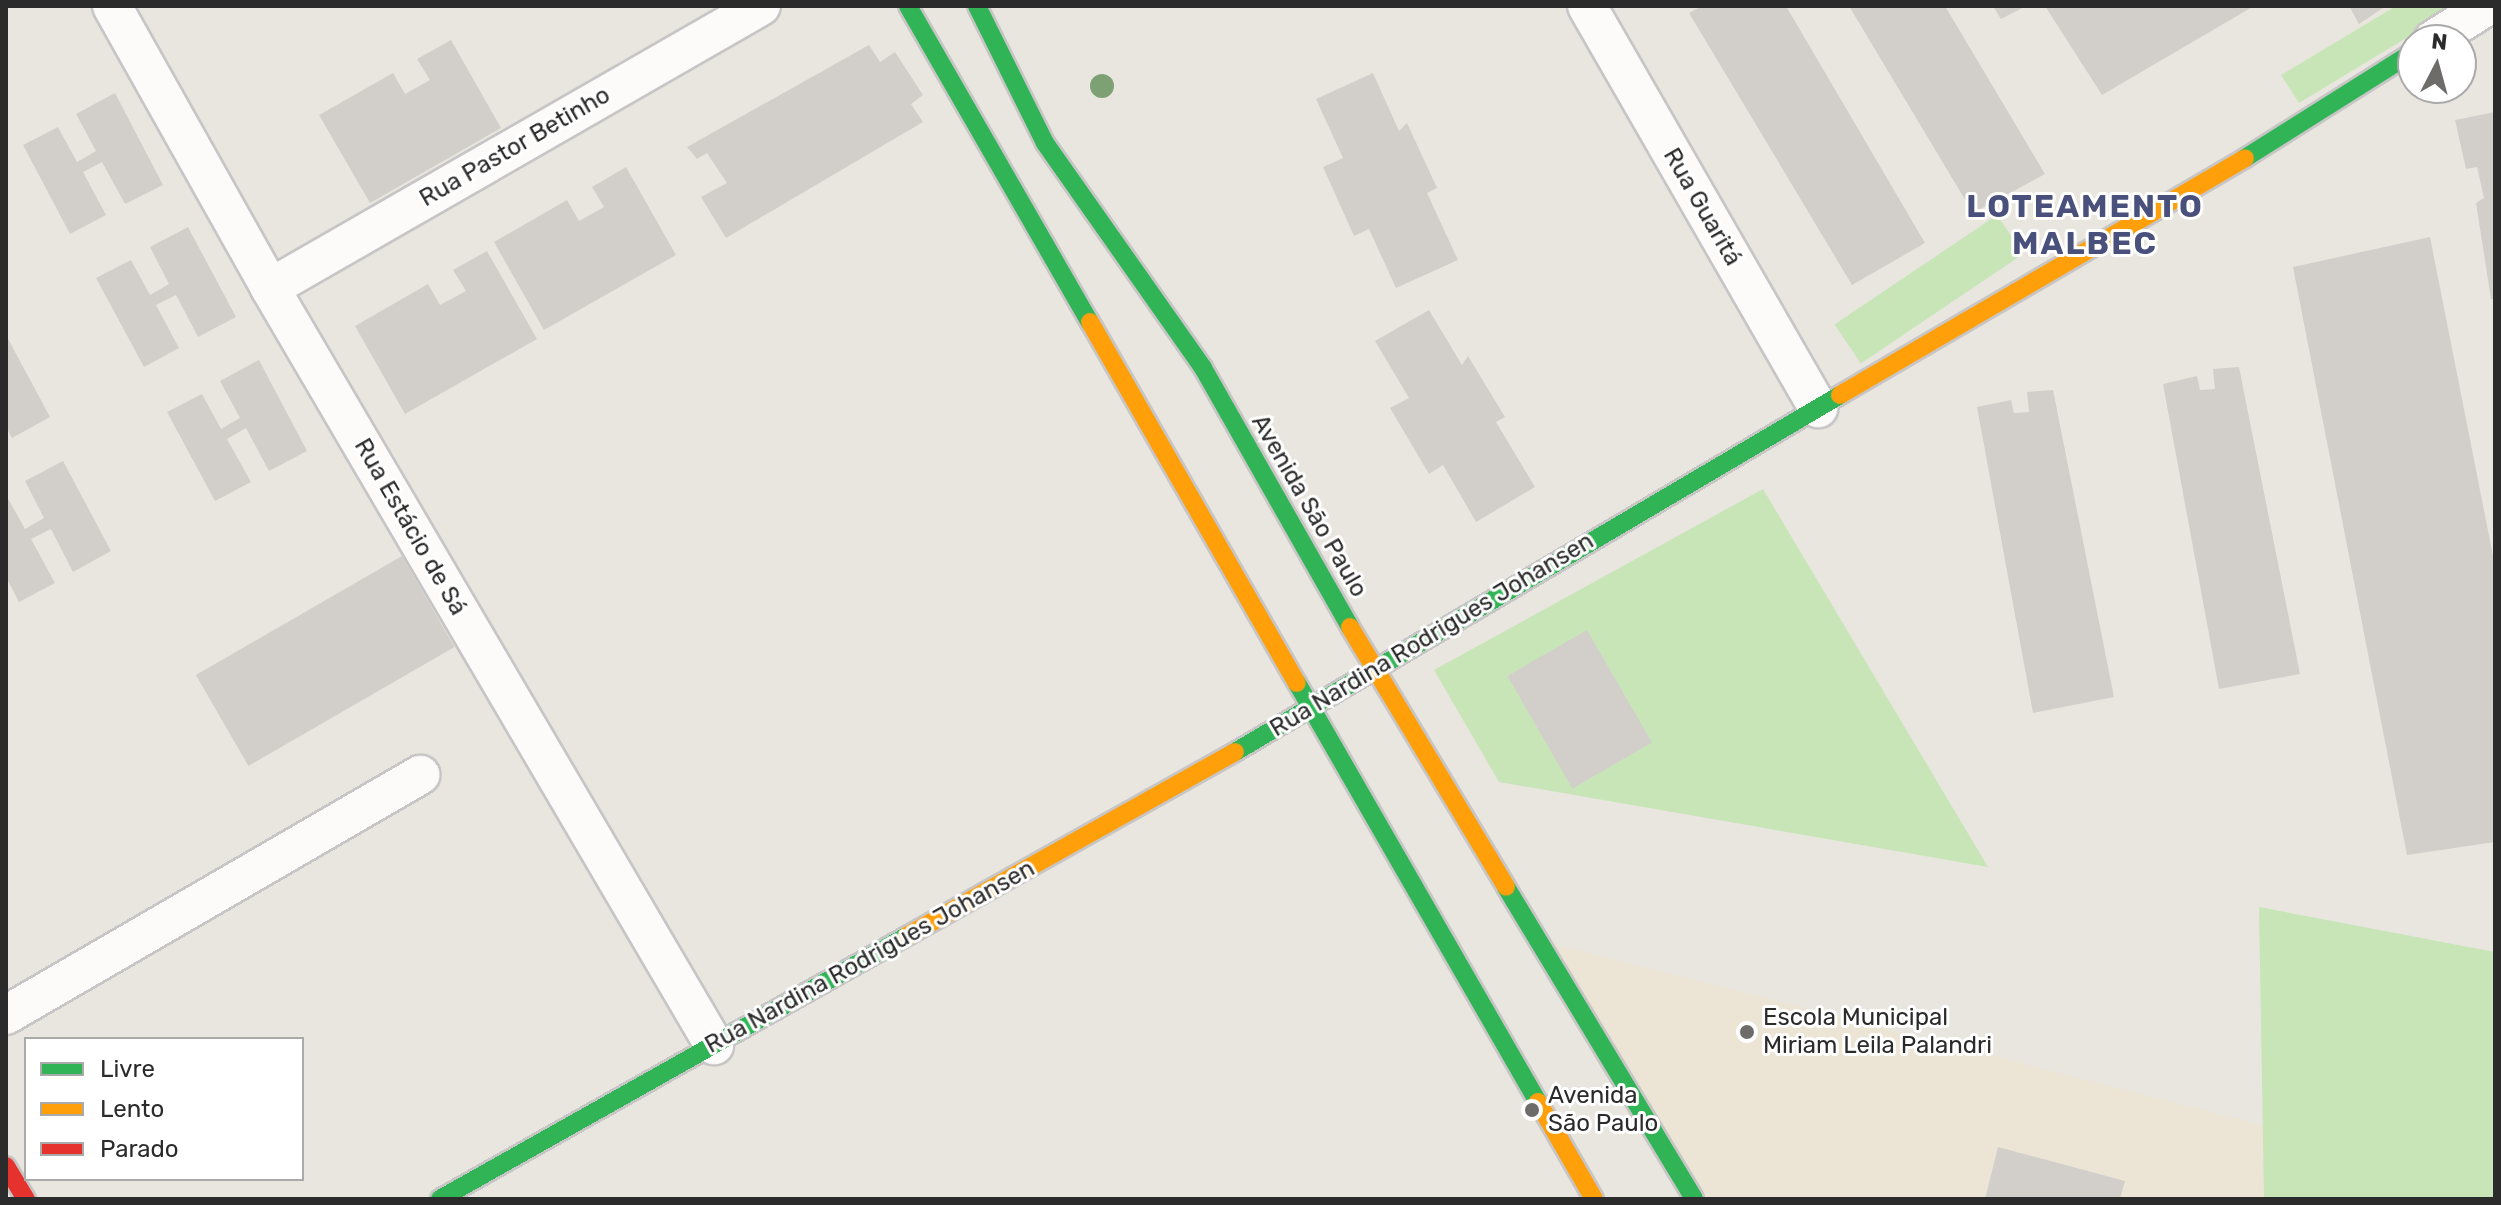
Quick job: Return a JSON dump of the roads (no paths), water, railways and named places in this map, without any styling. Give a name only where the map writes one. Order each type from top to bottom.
[{"type":"main road","points":[[908,6],[1594,1199]]},
{"type":"main road","name":"Avenida São Paulo","points":[[977,6],[1045,143],[1203,368],[1375,670],[1694,1199]]},
{"type":"main road","name":"Rua Nardina Rodrigues Johansen","points":[[440,1199],[1311,709],[1818,408],[2171,205],[2397,62]]},
{"type":"main road","points":[[6,1166],[26,1199]]},
{"type":"street","name":"Rua Estácio de Sá","points":[[112,6],[270,288],[714,1045]]},
{"type":"street","name":"Rua Pastor Betinho","points":[[270,288],[761,6]]},
{"type":"street","name":"Rua Guaritá","points":[[1587,6],[1818,408]]},
{"type":"street","points":[[2458,24],[2487,6]]},
{"type":"street","points":[[6,1015],[420,775]]},
{"type":"place","name":"Escola Municipal Miriam Leila Palandri","points":[[1747,1032]]},
{"type":"place","name":"Avenida São Paulo","points":[[1532,1110]]},
{"type":"district","name":"LOTEAMENTO MALBEC","points":[[2085,226]]}]
